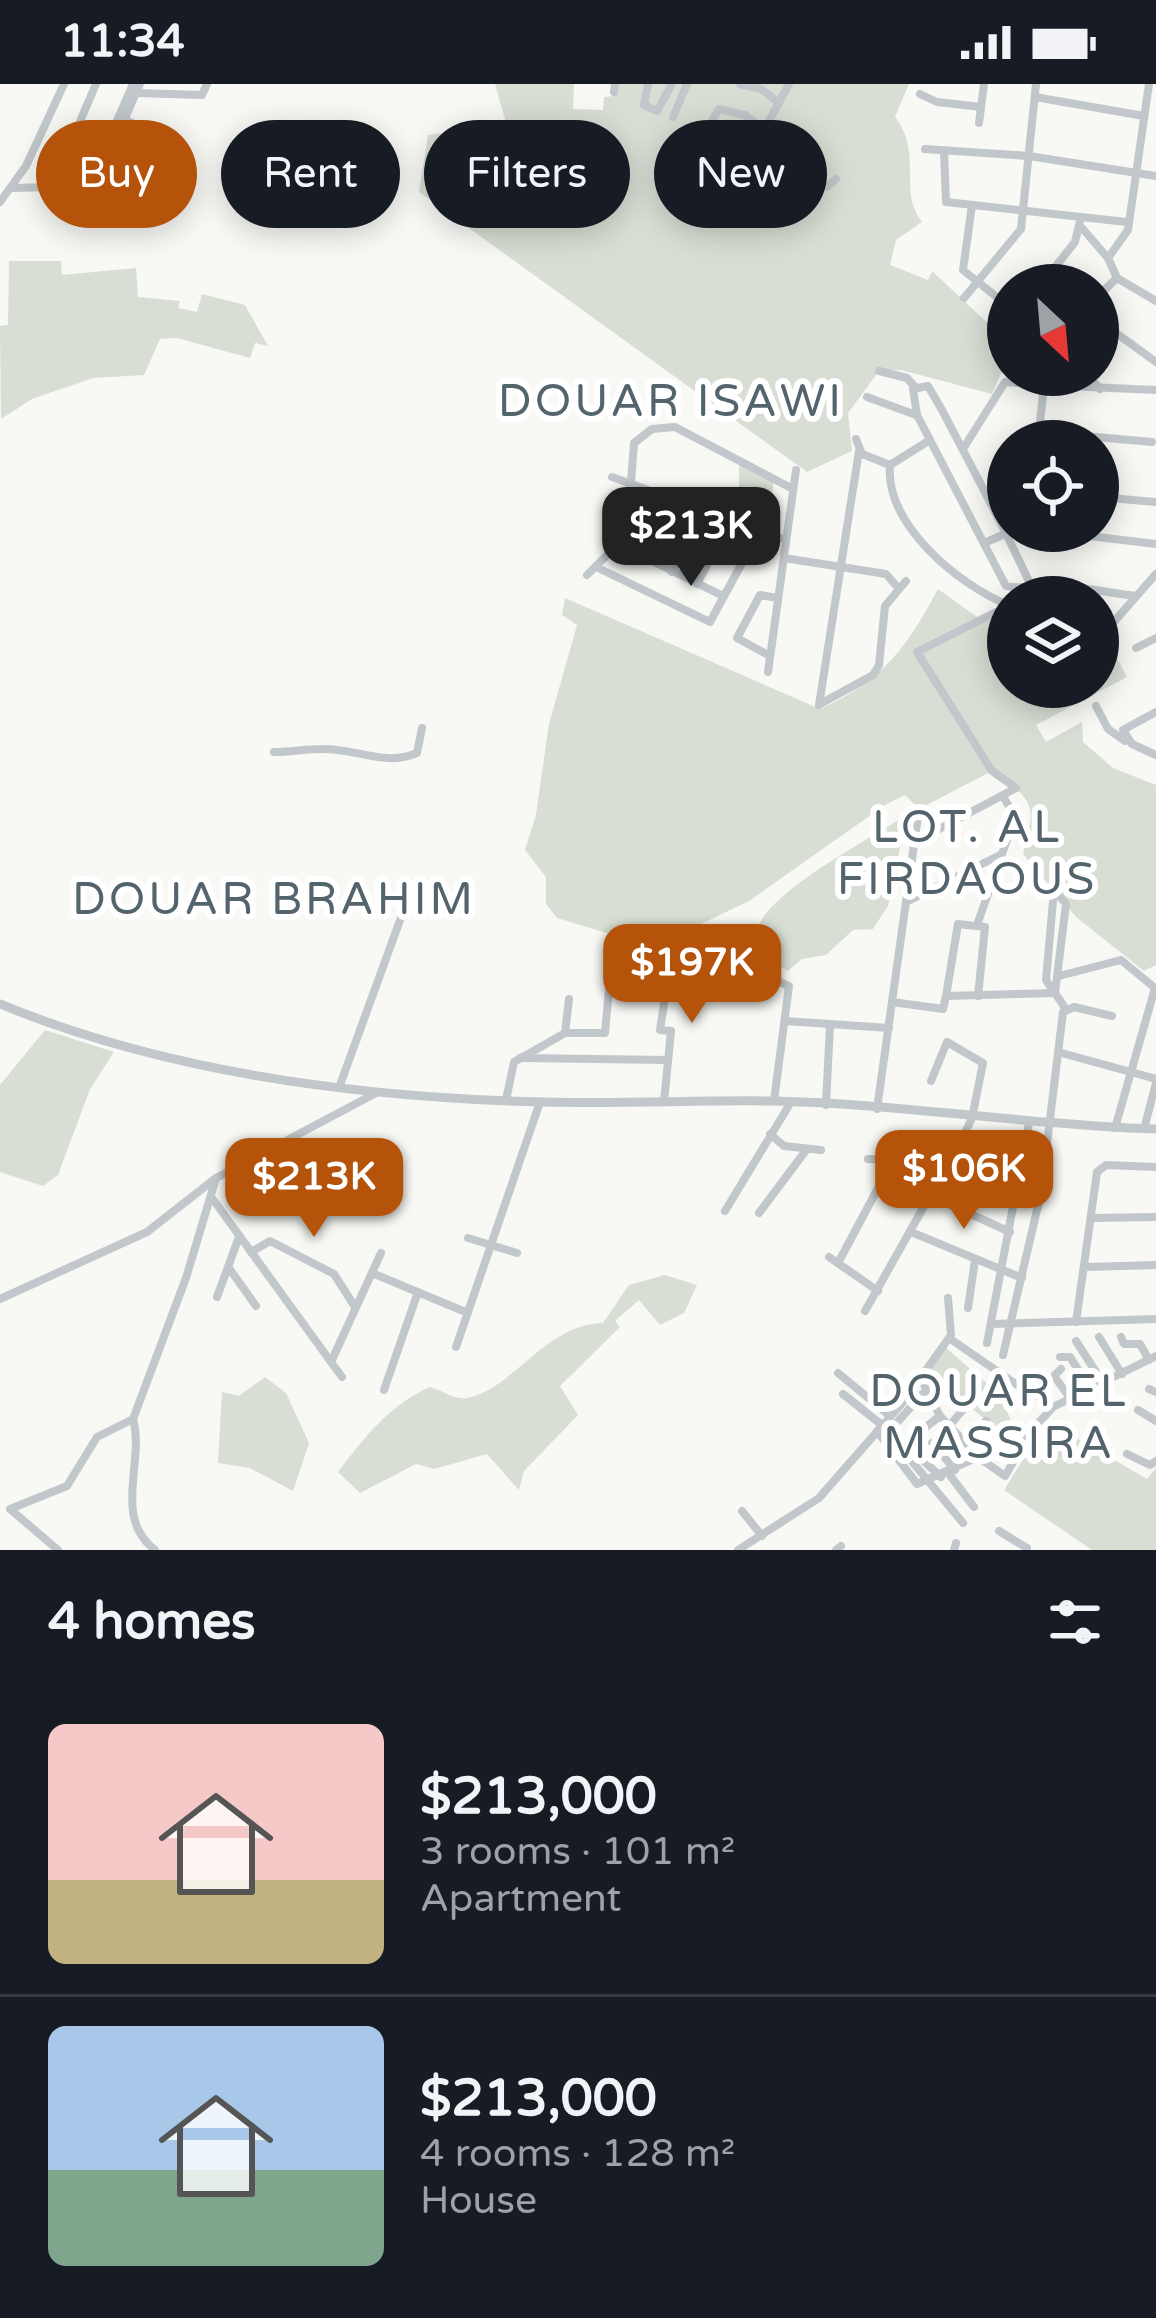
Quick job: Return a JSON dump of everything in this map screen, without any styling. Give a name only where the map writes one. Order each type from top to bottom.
[{"type":"street","points":[[0,202],[13,188],[64,84]]},
{"type":"street","points":[[13,188],[52,187],[96,84]]},
{"type":"street","points":[[164,94],[168,84]]},
{"type":"street","points":[[122,118],[151,133],[152,140],[132,188],[93,184],[122,118],[135,89],[202,95],[207,84]]},
{"type":"street","points":[[648,84],[644,105],[657,111],[672,84]]},
{"type":"street","points":[[673,117],[687,84]]},
{"type":"street","points":[[740,84],[779,103]]},
{"type":"street","points":[[770,120],[789,84]]},
{"type":"street","points":[[980,123],[984,84]]},
{"type":"street","points":[[964,298],[1019,234],[1036,84]]},
{"type":"street","points":[[1108,258],[1126,236],[1149,84]]},
{"type":"street","points":[[920,94],[937,103],[981,107]]},
{"type":"street","points":[[1035,97],[1144,116]]},
{"type":"street","points":[[713,120],[719,109],[751,120]]},
{"type":"street","points":[[925,148],[1029,156],[1156,176]]},
{"type":"street","points":[[944,151],[943,200],[1025,208],[1082,222],[1127,222]]},
{"type":"street","points":[[827,187],[836,179]]},
{"type":"street","points":[[972,206],[963,270],[987,289]]},
{"type":"street","points":[[1082,222],[1111,264]]},
{"type":"street","points":[[1055,264],[1082,222]]},
{"type":"street","points":[[1119,279],[1156,301]]},
{"type":"street","points":[[1119,335],[1156,362]]},
{"type":"street","points":[[879,371],[907,378],[916,388],[932,388],[987,498]]},
{"type":"street","points":[[916,388],[912,394],[917,415],[1000,576]]},
{"type":"street","points":[[1119,390],[1156,390]]},
{"type":"street","points":[[963,450],[996,396]]},
{"type":"street","points":[[867,397],[917,415]]},
{"type":"street","points":[[587,575],[620,545],[629,517],[634,443],[664,426],[794,489]]},
{"type":"street","points":[[784,558],[839,568],[886,574],[903,585],[885,606],[873,675],[819,705],[839,568],[859,451],[856,439]]},
{"type":"street","points":[[890,464],[930,440]]},
{"type":"street","points":[[1119,441],[1152,442]]},
{"type":"street","points":[[859,451],[890,464]]},
{"type":"street","points":[[890,464],[906,525],[959,575],[987,590]]},
{"type":"street","points":[[768,672],[796,470]]},
{"type":"street","points":[[612,477],[786,540]]},
{"type":"street","points":[[1119,499],[1156,502]]},
{"type":"street","points":[[629,517],[745,557]]},
{"type":"street","points":[[596,567],[710,622],[760,530]]},
{"type":"street","points":[[672,572],[688,538]]},
{"type":"street","points":[[1119,540],[1156,544]]},
{"type":"street","points":[[620,545],[723,596]]},
{"type":"street","points":[[697,584],[716,548]]},
{"type":"street","points":[[1119,616],[1156,574]]},
{"type":"street","points":[[1119,594],[1136,596]]},
{"type":"street","points":[[770,656],[737,638],[760,595],[778,598]]},
{"type":"street","points":[[914,842],[1016,788],[992,771],[917,652],[987,614]]},
{"type":"street","points":[[1136,648],[1156,638]]},
{"type":"street","points":[[1097,708],[1108,729],[1156,755]]},
{"type":"street","points":[[1132,745],[1124,728],[1156,712]]},
{"type":"street","points":[[274,752],[323,749],[370,758],[407,757],[417,753],[422,728]]},
{"type":"street","points":[[1145,750],[1156,744]]},
{"type":"street","points":[[977,925],[1015,817],[1004,796]]},
{"type":"street","points":[[877,1109],[919,809]]},
{"type":"street","points":[[906,902],[1001,854]]},
{"type":"street","points":[[1003,1355],[1041,1193],[1065,1008],[1046,980],[1054,890],[1066,904],[1055,993]]},
{"type":"street","points":[[340,1085],[407,901]]},
{"type":"street","points":[[892,1002],[943,1009],[958,924],[986,927],[978,996]]},
{"type":"street","points":[[663,1104],[671,1031],[660,1030],[673,946]]},
{"type":"street","points":[[1059,976],[1121,960],[1154,986],[1115,1128]]},
{"type":"street","points":[[506,1100],[514,1062],[565,1034],[605,1033],[610,978]]},
{"type":"street","points":[[770,978],[789,986],[774,1102]]},
{"type":"street","points":[[946,996],[1055,993]]},
{"type":"street","points":[[565,1034],[569,999]]},
{"type":"street","points":[[0,1004],[76,1034],[148,1053],[383,1090],[540,1102],[791,1102],[1150,1129],[1156,1081],[1058,1052]]},
{"type":"street","points":[[1065,1008],[1112,1016]]},
{"type":"street","points":[[785,1021],[889,1028]]},
{"type":"street","points":[[826,1105],[830,1024]]},
{"type":"street","points":[[865,1311],[972,1118],[982,1070],[979,1057],[947,1042],[931,1082]]},
{"type":"street","points":[[520,1058],[668,1060]]},
{"type":"street","points":[[0,1299],[147,1232],[216,1178],[383,1090]]},
{"type":"street","points":[[456,1347],[540,1102]]},
{"type":"street","points":[[725,1211],[791,1102]]},
{"type":"street","points":[[987,1343],[1029,1123]]},
{"type":"street","points":[[770,1134],[784,1146],[821,1150]]},
{"type":"street","points":[[962,1139],[976,1148],[965,1211]]},
{"type":"street","points":[[759,1213],[807,1148]]},
{"type":"street","points":[[868,1159],[950,1161]]},
{"type":"street","points":[[878,1291],[834,1260],[892,1162]]},
{"type":"street","points":[[1076,1322],[1100,1167],[1156,1167]]},
{"type":"street","points":[[154,1550],[142,1539],[132,1514],[133,1419],[216,1178]]},
{"type":"street","points":[[1019,1190],[1041,1193]]},
{"type":"street","points":[[212,1196],[342,1377]]},
{"type":"street","points":[[931,1196],[1010,1232]]},
{"type":"street","points":[[1092,1218],[1156,1217]]},
{"type":"street","points":[[910,1232],[1022,1278]]},
{"type":"street","points":[[217,1298],[239,1236]]},
{"type":"street","points":[[468,1238],[517,1253]]},
{"type":"street","points":[[251,1252],[269,1241],[334,1274],[356,1308]]},
{"type":"street","points":[[331,1362],[381,1252]]},
{"type":"street","points":[[968,1308],[975,1260]]},
{"type":"street","points":[[1087,1267],[1156,1265]]},
{"type":"street","points":[[228,1267],[256,1306]]},
{"type":"street","points":[[372,1273],[468,1313]]},
{"type":"street","points":[[384,1390],[418,1292]]},
{"type":"street","points":[[881,1432],[949,1338],[948,1298]]},
{"type":"street","points":[[991,1324],[1156,1319]]},
{"type":"street","points":[[1099,1337],[1122,1374]]},
{"type":"street","points":[[920,1378],[940,1416],[963,1442],[1006,1475],[1050,1409],[1154,1358],[1140,1344],[1124,1344],[1121,1337]]},
{"type":"street","points":[[949,1338],[1017,1385],[1027,1384],[1050,1409]]},
{"type":"street","points":[[1076,1342],[1103,1384]]},
{"type":"street","points":[[1060,1358],[1070,1357],[1090,1390]]},
{"type":"street","points":[[1061,1369],[1054,1376],[1070,1399]]},
{"type":"street","points":[[838,1372],[890,1416]]},
{"type":"street","points":[[740,1550],[819,1498],[929,1388]]},
{"type":"street","points":[[843,1394],[881,1432],[913,1481],[928,1483],[979,1457]]},
{"type":"street","points":[[949,1426],[967,1405]]},
{"type":"street","points":[[1138,1410],[1156,1420]]},
{"type":"street","points":[[922,1430],[940,1416]]},
{"type":"street","points":[[58,1550],[10,1509],[67,1486],[98,1437],[133,1419]]},
{"type":"street","points":[[963,1442],[986,1421]]},
{"type":"street","points":[[932,1443],[948,1474],[974,1507]]},
{"type":"street","points":[[948,1474],[909,1452],[928,1483],[963,1522]]},
{"type":"street","points":[[1127,1454],[1150,1465],[1156,1461]]},
{"type":"street","points":[[742,1511],[762,1536]]},
{"type":"street","points":[[999,1531],[1029,1549]]},
{"type":"shaded area","points":[[495,84],[574,84],[573,109],[603,110],[604,97],[614,96],[613,84],[909,84],[895,117],[908,145],[911,197],[922,222],[896,240],[890,265],[928,280],[932,271],[987,322],[987,393],[901,370],[879,371],[848,413],[852,451],[807,472],[469,228],[630,228],[630,120],[505,120]]},
{"type":"shaded area","points":[[9,261],[61,261],[62,275],[136,268],[138,297],[180,301],[178,308],[197,312],[202,294],[245,305],[268,346],[255,343],[250,358],[177,338],[160,339],[144,375],[93,378],[32,399],[1,419],[0,326],[8,325]]},
{"type":"shaded area","points":[[739,463],[774,478],[768,532],[730,518],[739,495]]},
{"type":"shaded area","points":[[938,589],[977,617],[987,613],[987,708],[1068,708],[1036,725],[1046,742],[1082,722],[1083,742],[1113,768],[1156,785],[1156,965],[1144,971],[1076,917],[1023,854],[1030,824],[1024,797],[992,771],[919,809],[905,795],[885,805],[749,901],[653,947],[557,918],[546,904],[546,877],[525,850],[536,815],[549,724],[577,625],[562,615],[565,598],[820,709],[876,675],[915,629]]},
{"type":"shaded area","points":[[907,814],[888,906],[873,929],[853,930],[826,955],[802,959],[788,971],[767,958],[755,936],[777,902]]},
{"type":"shaded area","points":[[45,1030],[114,1052],[90,1089],[58,1175],[43,1186],[0,1172],[0,1085]]},
{"type":"shaded area","points":[[665,1275],[697,1285],[684,1313],[660,1325],[639,1300],[615,1321],[620,1327],[560,1386],[578,1415],[524,1471],[519,1490],[487,1454],[434,1469],[416,1464],[360,1493],[338,1472],[379,1423],[415,1394],[430,1387],[462,1398],[484,1392],[564,1334],[603,1323],[629,1285]]},
{"type":"shaded area","points":[[946,1348],[999,1394],[1015,1429],[1009,1438],[933,1378],[931,1369]]},
{"type":"shaded area","points":[[265,1377],[286,1393],[309,1443],[293,1491],[250,1468],[218,1463],[222,1392],[239,1396]]},
{"type":"shaded area","points":[[1047,1421],[1147,1479],[1156,1468],[1156,1550],[1092,1550],[1004,1490]]},
{"type":"district","name":"DOUAR ISAWI","points":[[671,400]]},
{"type":"district","name":"LOT. AL FIRDAOUS","points":[[967,852]]},
{"type":"district","name":"DOUAR BRAHIM","points":[[274,898]]},
{"type":"district","name":"DOUAR EL MASSIRA","points":[[999,1416]]}]
